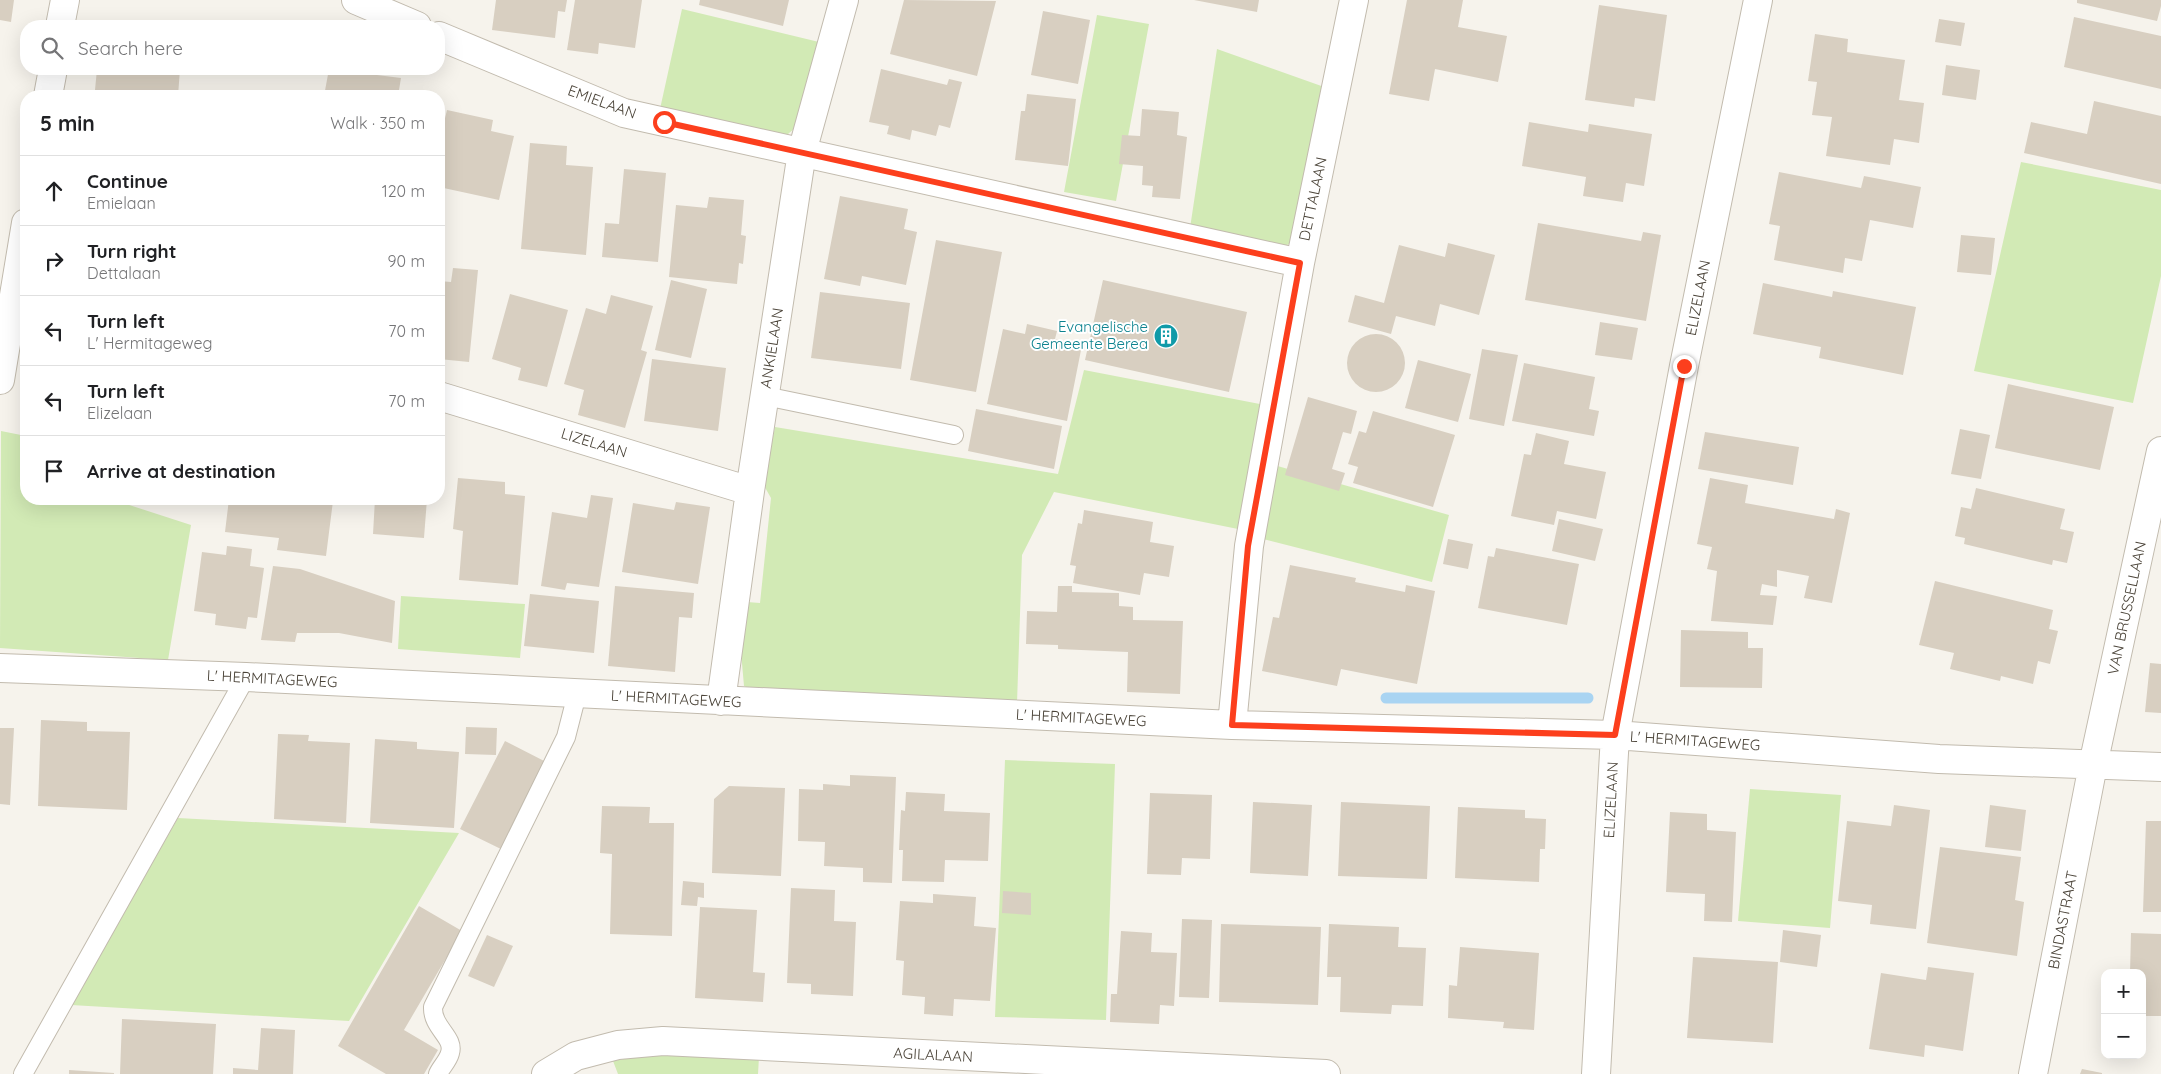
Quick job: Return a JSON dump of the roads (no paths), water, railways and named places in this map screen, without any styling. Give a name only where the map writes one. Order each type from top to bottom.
[{"type":"street","points":[[61,20],[65,0]]},
{"type":"street","points":[[356,0],[403,20]]},
{"type":"street","name":"ANKIELAAN","points":[[721,701],[750,491],[802,152],[844,0]]},
{"type":"street","name":"DETTALAAN","points":[[1232,725],[1248,546],[1300,263],[1354,0]]},
{"type":"street","name":"ELIZELAAN","points":[[1596,1074],[1615,735],[1683,376],[1758,0]]},
{"type":"street","name":"EMIELAAN","points":[[445,38],[624,113],[1300,263]]},
{"type":"street","points":[[49,90],[52,75]]},
{"type":"street","points":[[0,380],[20,279]]},
{"type":"street","name":"LIZELAAN","points":[[445,398],[750,491]]},
{"type":"street","name":"VAN BRUSSELLAAN","points":[[2093,765],[2161,451]]},
{"type":"street","name":"L' HERMITAGEWEG","points":[[0,668],[246,677],[1232,725],[1615,735],[1939,759],[2161,767]]},
{"type":"street","name":"BINDASTRAAT","points":[[2033,1074],[2093,765]]},
{"type":"street","name":"AGILALAAN","points":[[546,1074],[576,1056],[618,1045],[662,1041],[1326,1074]]},
{"type":"lane","points":[[765,396],[954,435]]},
{"type":"lane","points":[[23,1074],[246,677]]},
{"type":"lane","points":[[438,1074],[450,1053],[450,1044],[433,1017],[434,1006],[566,737],[577,694]]},
{"type":"waterway","points":[[1386,698],[1588,698]]},
{"type":"place","name":"Evangelische Gemeente Berea","points":[[1166,336]]}]
